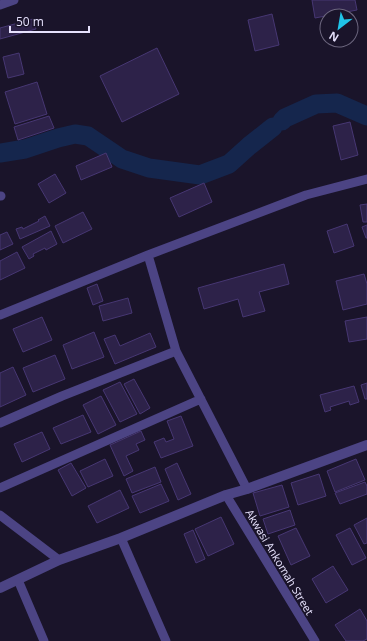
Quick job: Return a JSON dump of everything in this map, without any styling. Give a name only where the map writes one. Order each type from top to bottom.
[{"type":"street","points":[[0,5],[14,0]]},
{"type":"street","points":[[0,315],[148,255],[306,195],[367,179]]},
{"type":"street","points":[[148,255],[176,351],[247,489]]},
{"type":"street","points":[[0,423],[62,396],[176,351]]},
{"type":"street","points":[[0,488],[201,399]]},
{"type":"street","points":[[0,588],[59,560],[121,538],[226,495],[247,489],[367,445]]},
{"type":"street","name":"Akwasi Ankomah Street","points":[[226,495],[315,641]]},
{"type":"street","points":[[0,516],[59,560]]},
{"type":"street","points":[[121,538],[166,641]]},
{"type":"street","points":[[18,580],[44,641]]},
{"type":"building","points":[[312,0],[355,0],[357,8],[319,8],[319,17],[315,18]]},
{"type":"building","points":[[272,14],[279,45],[255,51],[248,20]]},
{"type":"building","points":[[33,19],[36,29],[0,39],[0,28]]},
{"type":"building","points":[[157,48],[179,94],[122,122],[100,76]]},
{"type":"building","points":[[19,53],[24,74],[8,78],[3,57]]},
{"type":"building","points":[[37,82],[47,114],[15,124],[5,92]]},
{"type":"building","points":[[49,116],[54,128],[18,140],[14,127]]},
{"type":"building","points":[[350,122],[358,155],[341,160],[333,126]]},
{"type":"building","points":[[106,153],[112,167],[81,180],[76,166]]},
{"type":"building","points":[[55,174],[66,193],[49,203],[38,184]]},
{"type":"building","points":[[204,183],[212,202],[179,217],[170,198]]},
{"type":"building","points":[[367,204],[367,222],[363,222],[360,205]]},
{"type":"building","points":[[83,212],[92,229],[63,243],[55,226]]},
{"type":"building","points":[[45,216],[50,226],[20,239],[16,229],[22,227],[23,229],[39,221],[38,220]]},
{"type":"building","points":[[347,224],[354,246],[334,253],[327,231]]},
{"type":"building","points":[[367,225],[367,238],[366,238],[362,227]]},
{"type":"building","points":[[51,231],[57,244],[46,250],[45,248],[33,254],[34,256],[29,259],[22,247]]},
{"type":"building","points":[[7,232],[13,244],[0,250],[0,235]]},
{"type":"building","points":[[17,252],[25,268],[0,280],[0,261]]},
{"type":"building","points":[[284,264],[289,284],[259,292],[265,311],[243,317],[238,299],[204,309],[198,288]]},
{"type":"building","points":[[364,274],[367,284],[367,304],[343,310],[336,281]]},
{"type":"building","points":[[97,284],[103,301],[93,305],[87,288]]},
{"type":"building","points":[[128,298],[132,313],[103,321],[99,306]]},
{"type":"building","points":[[42,317],[52,340],[23,352],[13,329]]},
{"type":"building","points":[[367,317],[367,339],[349,342],[345,321]]},
{"type":"building","points":[[94,332],[104,357],[72,369],[63,345]]},
{"type":"building","points":[[150,333],[156,347],[115,364],[104,339],[115,335],[120,346]]},
{"type":"building","points":[[55,355],[65,379],[33,392],[23,368]]},
{"type":"building","points":[[13,367],[26,395],[0,407],[0,373]]},
{"type":"building","points":[[134,379],[150,408],[140,414],[124,384]]},
{"type":"building","points":[[120,382],[137,414],[120,422],[103,390]]},
{"type":"building","points":[[367,383],[367,399],[365,399],[361,385]]},
{"type":"building","points":[[354,386],[359,402],[350,405],[349,401],[330,407],[331,410],[325,412],[320,395]]},
{"type":"building","points":[[101,396],[116,425],[98,434],[83,405]]},
{"type":"building","points":[[83,415],[91,432],[61,444],[53,428]]},
{"type":"building","points":[[181,416],[193,446],[161,458],[154,442],[164,438],[166,442],[174,439],[167,421]]},
{"type":"building","points":[[141,431],[145,440],[136,444],[139,450],[126,456],[133,471],[124,476],[110,445]]},
{"type":"building","points":[[42,432],[50,449],[22,462],[14,444]]},
{"type":"building","points":[[105,459],[113,476],[88,487],[80,471]]},
{"type":"building","points":[[356,459],[365,480],[335,492],[327,471]]},
{"type":"building","points":[[71,463],[86,488],[72,496],[58,470]]},
{"type":"building","points":[[177,463],[191,494],[178,500],[165,469]]},
{"type":"building","points":[[155,467],[161,482],[132,493],[126,479]]},
{"type":"building","points":[[319,474],[326,496],[298,505],[291,483]]},
{"type":"building","points":[[365,482],[367,486],[367,494],[340,504],[335,493]]},
{"type":"building","points":[[161,484],[169,501],[140,513],[132,496]]},
{"type":"building","points":[[282,485],[289,507],[260,516],[253,493]]},
{"type":"building","points":[[120,490],[129,508],[97,523],[88,506]]},
{"type":"building","points":[[290,510],[295,525],[268,534],[263,519]]},
{"type":"building","points":[[221,517],[234,544],[208,556],[195,529]]},
{"type":"building","points":[[367,518],[367,543],[364,544],[354,525]]},
{"type":"building","points":[[296,528],[310,556],[291,565],[278,536]]},
{"type":"building","points":[[350,528],[366,558],[352,565],[336,535]]},
{"type":"building","points":[[193,530],[205,559],[196,563],[184,534]]},
{"type":"building","points":[[333,566],[348,590],[326,603],[312,579]]},
{"type":"building","points":[[360,609],[367,621],[367,639],[363,641],[346,641],[335,625]]},
{"type":"waterway","points":[[282,121],[285,118],[316,104],[337,103],[367,116]]},
{"type":"waterway","points":[[0,153],[25,149],[75,134],[88,136],[122,159],[149,168],[200,175],[229,164],[273,127]]}]
